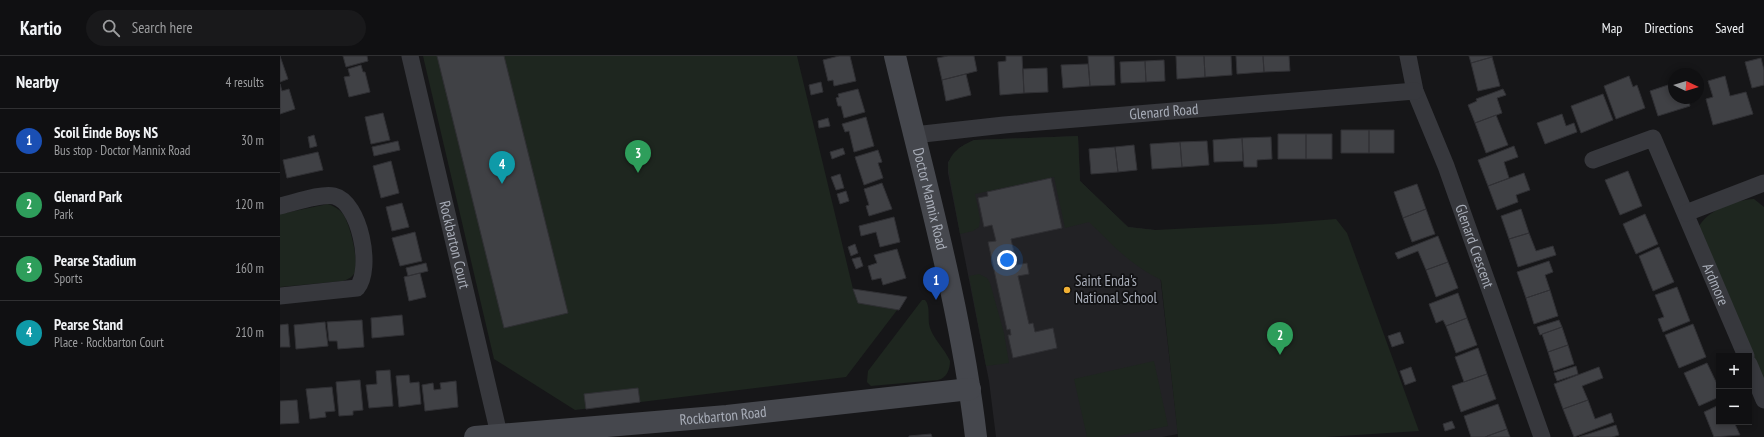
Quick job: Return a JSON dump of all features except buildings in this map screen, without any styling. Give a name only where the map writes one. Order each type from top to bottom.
[{"type":"street","name":"Rockbarton Court","points":[[410,56],[499,434]]},
{"type":"street","name":"Doctor Mannix Road","points":[[895,56],[944,262],[970,388],[976,437]]},
{"type":"street","name":"Glenard Crescent","points":[[1408,56],[1415,91],[1446,166],[1542,437]]},
{"type":"street","name":"Glenard Road","points":[[914,135],[1004,125],[1415,91]]},
{"type":"street","name":"Ardmore","points":[[1593,160],[1653,138],[1745,353]]},
{"type":"street","points":[[1686,213],[1764,183]]},
{"type":"street","points":[[280,206],[328,195],[342,200],[353,212],[362,240],[365,269],[363,277],[357,288],[280,296]]},
{"type":"street","points":[[1752,371],[1764,400]]},
{"type":"street","name":"Rockbarton Road","points":[[475,437],[727,416],[970,388]]},
{"type":"shaded area","points":[[423,56],[797,56],[853,289],[907,297],[846,377],[575,410],[494,359]]},
{"type":"shaded area","name":"Saint Enda's National School","points":[[1078,136],[1080,181],[1128,227],[1155,230],[1178,434],[1162,437],[996,437],[989,381],[948,173],[948,162],[959,148],[974,140]]},
{"type":"shaded area","points":[[1078,136],[1080,181],[1128,227],[1155,230],[1336,219],[1347,233],[1419,431],[1326,437],[1178,437],[1161,280],[1149,274],[1131,261],[1089,222],[1065,228],[1054,177],[975,194],[980,219],[979,227],[973,231],[960,234],[948,167],[951,158],[957,150],[974,140]]},
{"type":"shaded area","points":[[1754,199],[1764,207],[1764,381],[1698,228],[1708,216],[1722,207],[1738,201]]},
{"type":"shaded area","points":[[328,204],[343,214],[349,226],[356,261],[356,269],[354,274],[343,281],[280,287],[280,214]]},
{"type":"shaded area","points":[[979,274],[987,278],[990,283],[1004,333],[1009,363],[986,366],[969,276]]},
{"type":"shaded area","points":[[922,300],[925,300],[928,306],[930,328],[950,361],[947,373],[944,377],[938,380],[871,386],[867,382],[868,371]]},
{"type":"shaded area","points":[[1154,361],[1168,426],[1114,437],[1087,437],[1074,379]]},
{"type":"place","name":"Pearse Stadium","points":[[638,173]]},
{"type":"place","name":"Pearse Stand","points":[[502,184]]},
{"type":"place","name":"Saint Enda's National School","points":[[1067,290]]},
{"type":"place","name":"Scoil Éinde Boys NS","points":[[936,300]]},
{"type":"place","name":"Glenard Park","points":[[1280,355]]}]
